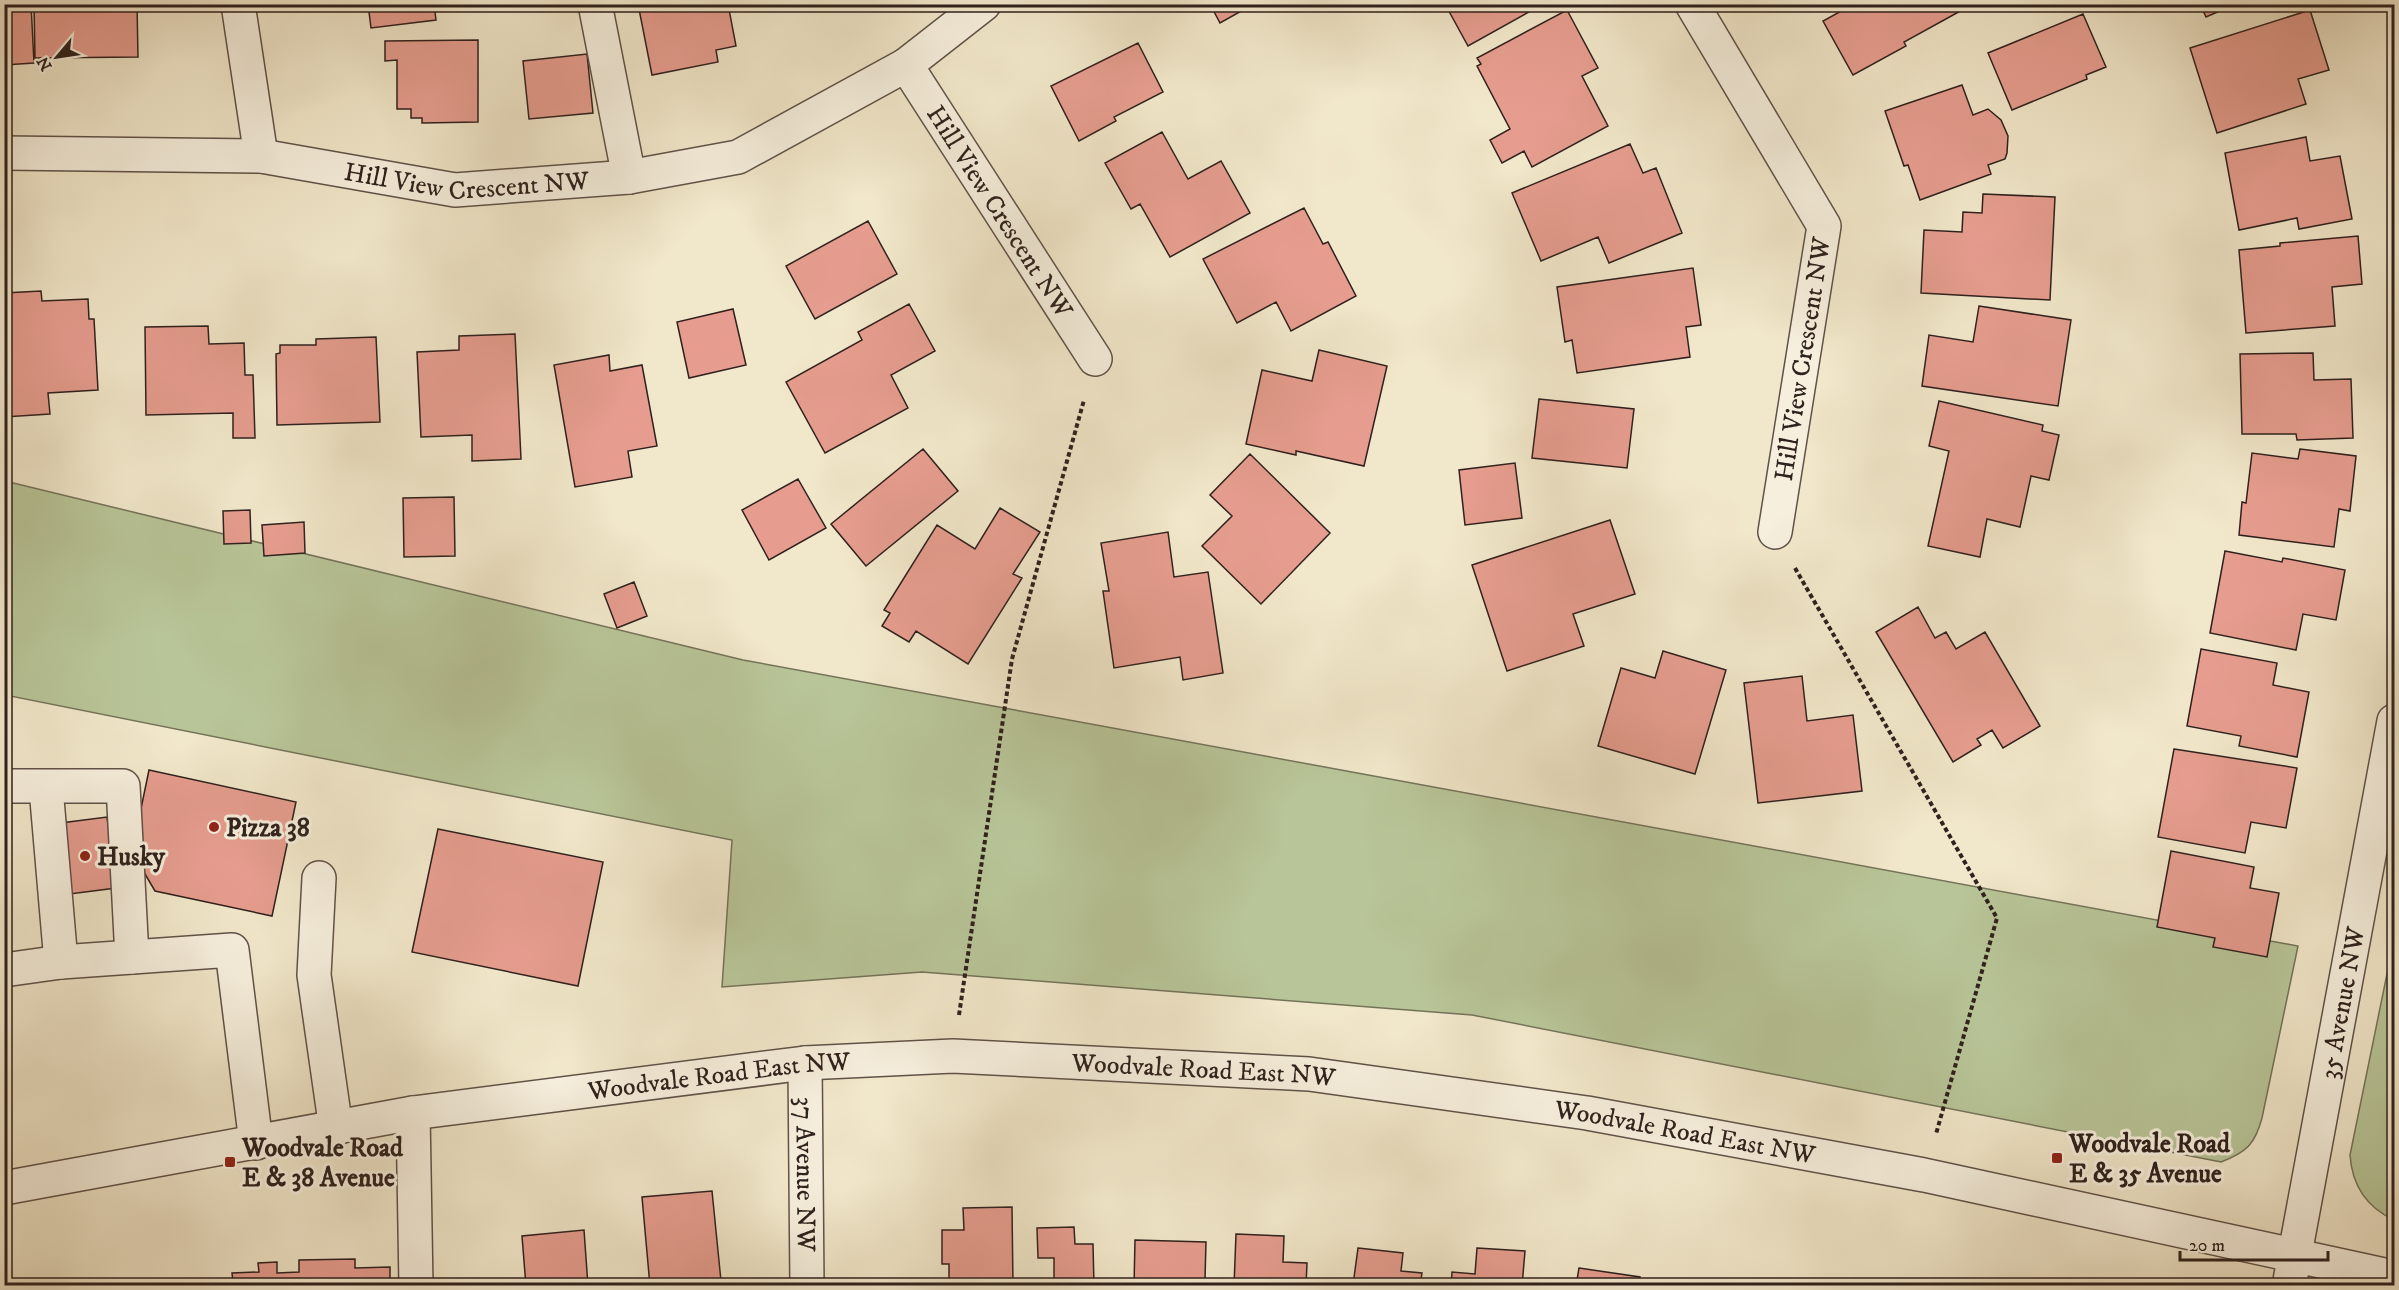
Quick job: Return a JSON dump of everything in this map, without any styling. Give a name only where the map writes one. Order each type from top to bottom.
[{"type":"street","points":[[238,4],[261,156]]},
{"type":"street","points":[[595,4],[630,177]]},
{"type":"street","name":"Hill View Crescent NW","points":[[4,153],[261,156],[455,190],[630,177],[738,157],[906,65],[984,4]]},
{"type":"street","name":"Hill View Crescent NW","points":[[1692,4],[1824,226],[1774,532]]},
{"type":"street","name":"Hill View Crescent NW","points":[[906,65],[1095,359]]},
{"type":"street","name":"35 Avenue NW","points":[[2292,1271],[2394,721]]},
{"type":"street","points":[[4,786],[46,788],[123,786],[132,957]]},
{"type":"street","points":[[46,788],[61,962]]},
{"type":"street","points":[[319,878],[314,975],[336,1128]]},
{"type":"street","points":[[4,970],[61,962],[232,950],[256,1143]]},
{"type":"street","name":"Woodvale Road East NW","points":[[4,1188],[413,1113],[805,1063],[953,1056],[1309,1074],[1587,1113],[1924,1175],[2292,1271],[2394,1277]]},
{"type":"street","name":"37 Avenue NW","points":[[805,1063],[807,1286]]},
{"type":"street","points":[[413,1113],[416,1286]]},
{"type":"path","points":[[953,1056],[1012,659],[1095,359]]},
{"type":"path","points":[[1774,532],[1997,918],[1924,1175]]},
{"type":"green space","points":[[5,481],[743,660],[2298,946],[2262,1118],[2249,1146],[2237,1155],[2221,1162],[1472,1015],[922,972],[722,987],[732,840],[5,695]]},
{"type":"green space","points":[[2388,969],[2394,971],[2394,1220],[2376,1209],[2362,1194],[2354,1176],[2350,1155]]},
{"type":"building","points":[[4,4],[31,4],[34,63],[4,65]]},
{"type":"building","points":[[34,4],[137,4],[138,57],[35,58]]},
{"type":"building","points":[[368,4],[434,4],[436,20],[371,28]]},
{"type":"building","points":[[638,4],[728,4],[736,46],[716,50],[718,62],[652,75]]},
{"type":"building","points":[[761,4],[786,4],[763,11]]},
{"type":"building","points":[[1210,4],[1254,4],[1220,23]]},
{"type":"building","points":[[1445,4],[1534,4],[1536,8],[1468,46]]},
{"type":"building","points":[[1854,4],[1973,4],[1904,42],[1906,46],[1853,75],[1823,21]]},
{"type":"building","points":[[2200,4],[2236,4],[2206,17]]},
{"type":"building","points":[[1567,10],[1598,68],[1582,76],[1608,126],[1532,167],[1524,151],[1502,163],[1490,140],[1510,129],[1477,66],[1481,64],[1477,58]]},
{"type":"building","points":[[2310,10],[2329,70],[2298,79],[2306,104],[2217,133],[2190,48]]},
{"type":"building","points":[[2083,14],[2106,67],[2086,75],[2087,79],[2012,110],[1988,53]]},
{"type":"building","points":[[478,40],[478,122],[422,123],[422,118],[411,118],[411,109],[397,109],[397,60],[385,61],[385,41]]},
{"type":"building","points":[[1138,43],[1163,92],[1114,117],[1116,121],[1079,141],[1051,86]]},
{"type":"building","points":[[587,54],[593,113],[529,119],[523,61]]},
{"type":"building","points":[[1962,85],[1973,115],[1988,109],[2001,120],[2008,136],[2005,159],[1988,165],[1991,174],[1920,200],[1908,165],[1904,166],[1885,111]]},
{"type":"building","points":[[1162,132],[1188,179],[1221,161],[1250,213],[1170,257],[1140,204],[1131,209],[1105,163]]},
{"type":"building","points":[[2306,137],[2310,161],[2340,156],[2352,219],[2299,229],[2297,218],[2239,230],[2225,153]]},
{"type":"building","points":[[1630,144],[1643,173],[1656,168],[1682,233],[1609,263],[1598,237],[1541,261],[1512,193]]},
{"type":"building","points":[[1983,194],[2055,197],[2050,300],[1921,293],[1924,230],[1962,232],[1963,212],[1982,213]]},
{"type":"building","points":[[1304,208],[1323,244],[1328,242],[1356,296],[1291,331],[1276,302],[1237,323],[1203,259]]},
{"type":"building","points":[[868,221],[897,274],[815,319],[786,266]]},
{"type":"building","points":[[2358,236],[2362,284],[2332,287],[2335,326],[2246,333],[2239,250],[2280,246],[2280,243]]},
{"type":"building","points":[[1693,268],[1701,325],[1686,327],[1690,357],[1577,373],[1572,340],[1565,342],[1557,287]]},
{"type":"building","points":[[41,291],[42,301],[88,299],[89,319],[94,319],[98,390],[48,393],[50,414],[4,417],[4,293]]},
{"type":"building","points":[[909,304],[935,351],[891,375],[908,408],[825,453],[786,382],[862,340],[858,332]]},
{"type":"building","points":[[1979,306],[2071,320],[2058,406],[1922,386],[1929,335],[1973,342]]},
{"type":"building","points":[[733,309],[746,365],[689,378],[677,322]]},
{"type":"building","points":[[208,326],[209,344],[244,343],[245,375],[253,375],[255,438],[233,438],[233,413],[146,415],[145,327]]},
{"type":"building","points":[[515,334],[521,459],[472,461],[472,435],[421,437],[417,352],[459,350],[459,336]]},
{"type":"building","points":[[376,337],[380,422],[277,425],[276,354],[280,353],[280,345],[316,345],[316,339]]},
{"type":"building","points":[[1319,350],[1387,366],[1364,466],[1296,451],[1296,455],[1246,444],[1262,370],[1312,381]]},
{"type":"building","points":[[2313,353],[2314,380],[2351,379],[2353,438],[2297,440],[2296,434],[2242,434],[2240,354]]},
{"type":"building","points":[[609,355],[610,371],[642,365],[657,446],[628,451],[632,477],[575,487],[554,365]]},
{"type":"building","points":[[1539,399],[1634,409],[1627,468],[1532,458]]},
{"type":"building","points":[[1939,401],[2043,425],[2042,431],[2059,435],[2049,480],[2031,476],[2020,527],[1987,519],[1980,557],[1928,546],[1949,451],[1929,446]]},
{"type":"building","points":[[923,449],[958,491],[866,566],[831,524]]},
{"type":"building","points":[[2300,449],[2356,456],[2350,511],[2339,509],[2334,547],[2239,535],[2242,502],[2246,503],[2252,453],[2298,459]]},
{"type":"building","points":[[1250,454],[1330,533],[1261,604],[1202,546],[1232,516],[1210,495]]},
{"type":"building","points":[[1515,463],[1522,518],[1465,525],[1459,470]]},
{"type":"building","points":[[798,479],[826,528],[769,560],[742,510]]},
{"type":"building","points":[[454,497],[455,556],[404,557],[403,498]]},
{"type":"building","points":[[1000,508],[1040,532],[1013,574],[1022,578],[968,664],[916,631],[909,642],[882,626],[890,613],[884,610],[937,525],[975,549]]},
{"type":"building","points":[[250,510],[251,543],[224,544],[223,511]]},
{"type":"building","points":[[1610,520],[1635,594],[1573,614],[1584,646],[1507,671],[1472,565]]},
{"type":"building","points":[[304,522],[305,553],[264,556],[262,525]]},
{"type":"building","points":[[1168,532],[1174,577],[1208,572],[1223,673],[1183,680],[1180,657],[1114,668],[1103,591],[1109,591],[1101,543]]},
{"type":"building","points":[[2225,551],[2282,562],[2283,558],[2345,570],[2336,620],[2303,614],[2296,650],[2210,633]]},
{"type":"building","points":[[634,582],[647,616],[617,628],[604,594]]},
{"type":"building","points":[[1918,607],[1935,638],[1946,632],[1956,649],[1985,632],[2040,726],[2003,748],[1992,730],[1977,739],[1981,745],[1953,762],[1876,632]]},
{"type":"building","points":[[2201,649],[2277,663],[2273,685],[2309,692],[2297,757],[2239,746],[2241,736],[2187,726]]},
{"type":"building","points":[[1663,651],[1726,670],[1695,774],[1598,746],[1621,668],[1655,678]]},
{"type":"building","points":[[1802,676],[1807,721],[1853,715],[1862,791],[1758,803],[1744,683]]},
{"type":"building","points":[[2174,749],[2297,768],[2286,828],[2251,822],[2245,853],[2158,837]]},
{"type":"building","name":"Pizza 38","points":[[149,770],[296,802],[272,916],[155,891],[132,852]]},
{"type":"building","name":"Husky","points":[[107,817],[116,888],[62,895],[53,824]]},
{"type":"building","points":[[438,829],[603,862],[578,986],[412,952]]},
{"type":"building","points":[[2171,851],[2254,867],[2250,888],[2279,893],[2267,957],[2213,947],[2215,938],[2157,927]]},
{"type":"building","points":[[712,1191],[721,1281],[650,1286],[642,1197]]},
{"type":"building","points":[[1012,1207],[1013,1286],[949,1286],[949,1264],[942,1264],[942,1230],[964,1230],[963,1208]]},
{"type":"building","points":[[1074,1227],[1075,1244],[1093,1244],[1094,1286],[1054,1286],[1054,1258],[1038,1258],[1037,1228]]},
{"type":"building","points":[[584,1230],[588,1286],[526,1286],[522,1236]]},
{"type":"building","points":[[1236,1234],[1284,1236],[1283,1262],[1307,1263],[1306,1286],[1234,1286]]},
{"type":"building","points":[[1135,1240],[1206,1242],[1205,1279],[1192,1279],[1192,1286],[1134,1286]]},
{"type":"building","points":[[1358,1248],[1403,1253],[1401,1271],[1422,1273],[1420,1286],[1353,1285]]},
{"type":"building","points":[[1477,1248],[1525,1251],[1522,1286],[1451,1286],[1452,1272],[1475,1274]]},
{"type":"building","points":[[355,1259],[355,1268],[390,1267],[390,1286],[219,1286],[219,1283],[233,1282],[232,1273],[259,1272],[258,1263],[277,1262],[277,1273],[299,1272],[299,1260]]},
{"type":"building","points":[[1579,1268],[1640,1277],[1639,1286],[1576,1286]]},
{"type":"place","name":"Pizza 38","points":[[214,827]]},
{"type":"place","name":"Husky","points":[[85,856]]},
{"type":"place","name":"Woodvale Road E & 35 Avenue","points":[[2057,1158]]},
{"type":"place","name":"Woodvale Road E & 38 Avenue","points":[[230,1162]]}]
